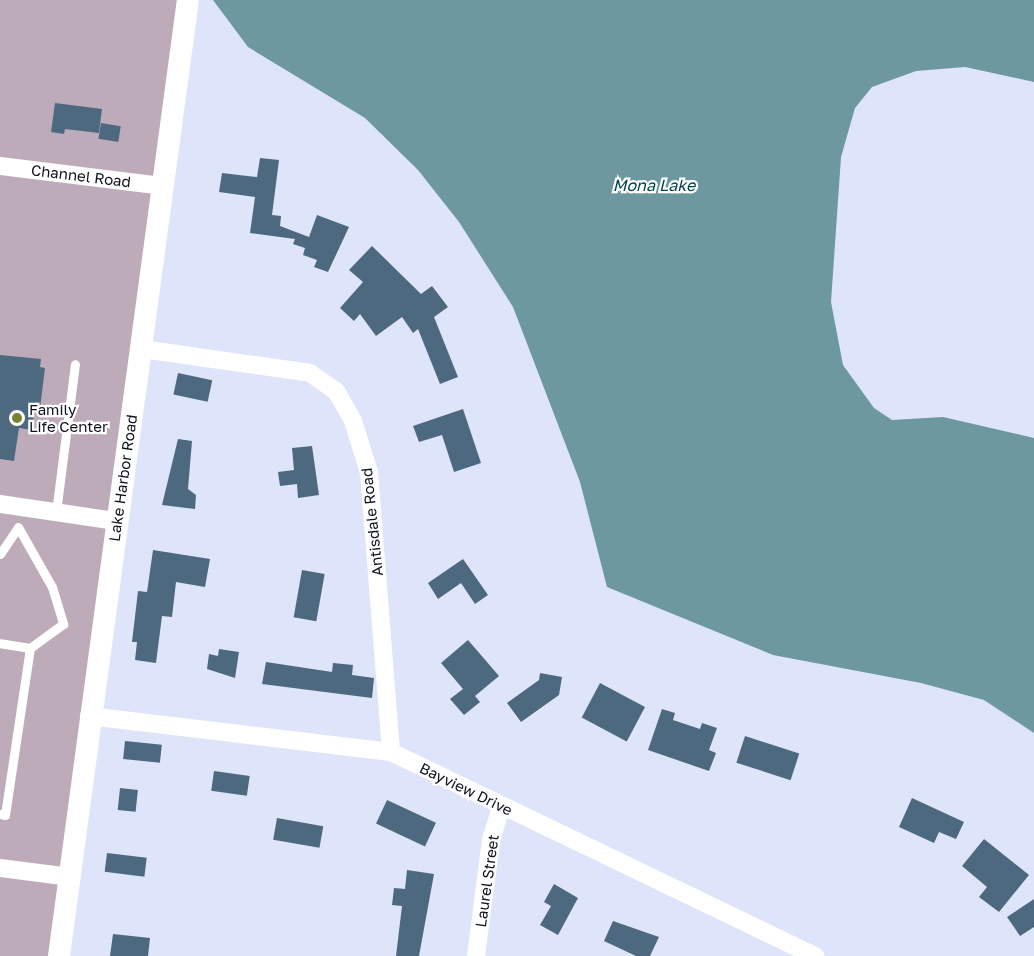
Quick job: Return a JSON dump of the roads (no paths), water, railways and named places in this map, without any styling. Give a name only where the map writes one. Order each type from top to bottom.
[{"type":"street","name":"Lake Harbor Road","points":[[59,956],[115,521],[142,349],[188,0]]},
{"type":"street","name":"Channel Road","points":[[0,166],[162,186]]},
{"type":"street","name":"Antisdale Road","points":[[142,349],[310,373],[336,392],[353,421],[369,472],[391,752]]},
{"type":"street","points":[[0,504],[115,521]]},
{"type":"street","name":"Bayview Drive","points":[[89,716],[391,752],[797,951],[815,956]]},
{"type":"street","name":"Laurel Street","points":[[476,956],[491,840],[501,807]]},
{"type":"street","points":[[0,868],[70,877]]},
{"type":"lane","points":[[56,512],[75,364]]},
{"type":"lane","points":[[0,554],[18,527],[21,507]]},
{"type":"lane","points":[[0,814],[5,815],[30,648],[63,624],[52,587],[18,527]]},
{"type":"lane","points":[[0,643],[30,648]]},
{"type":"water","name":"Mona Lake","points":[[213,0],[1034,0],[1034,82],[965,67],[916,71],[872,87],[855,108],[841,157],[831,302],[843,365],[874,408],[892,420],[943,417],[1034,438],[1034,733],[984,700],[921,683],[773,655],[607,587],[580,482],[513,307],[459,222],[418,170],[365,118],[248,47]]},
{"type":"place","name":"Family Life Center","points":[[17,418]]}]
